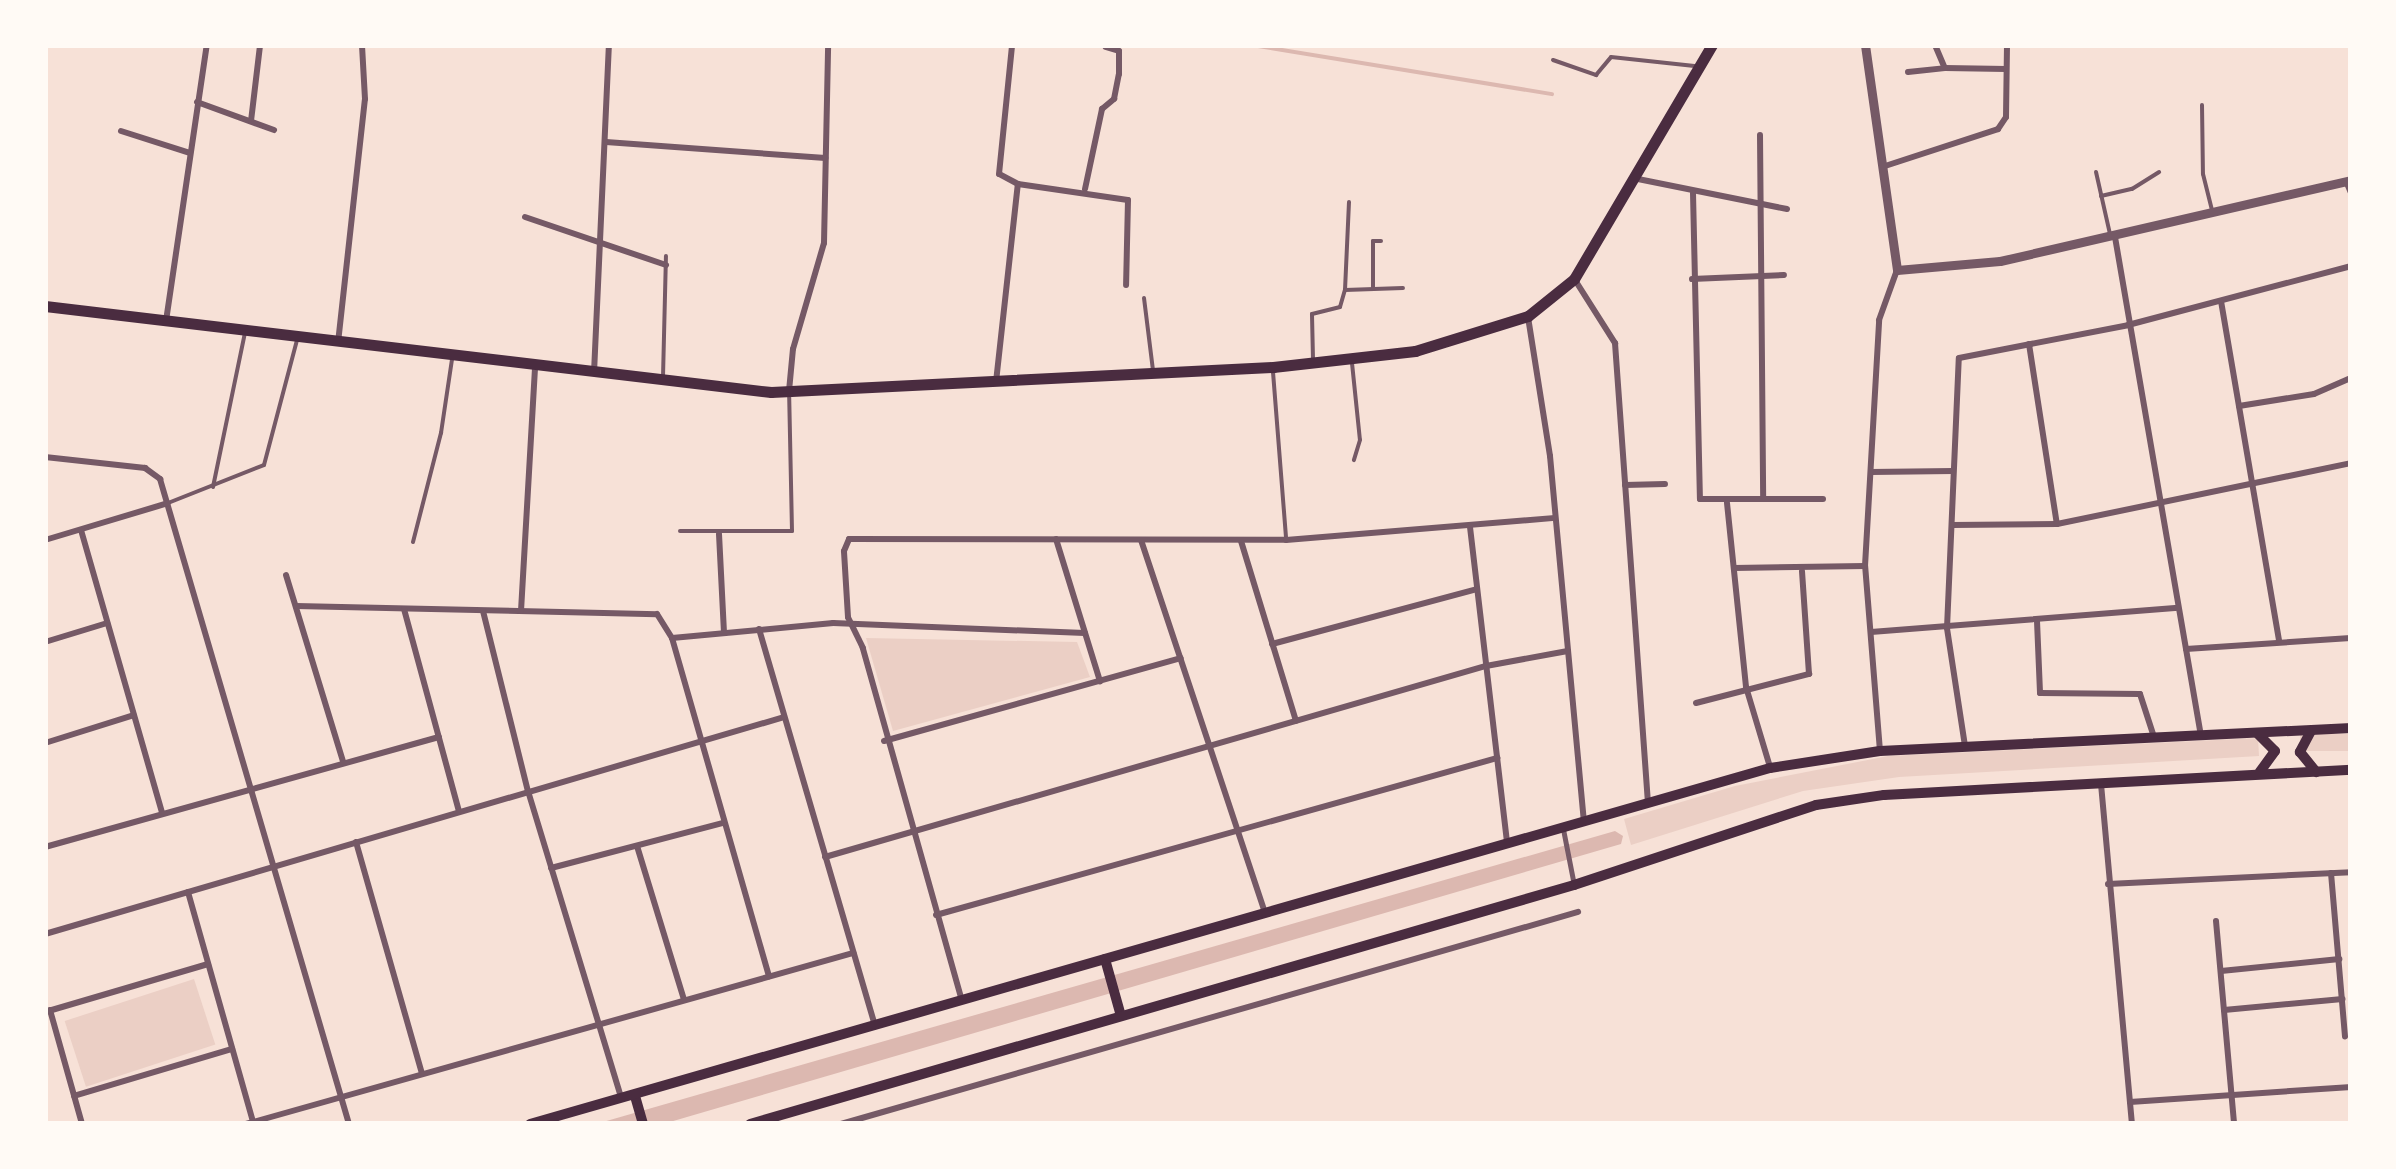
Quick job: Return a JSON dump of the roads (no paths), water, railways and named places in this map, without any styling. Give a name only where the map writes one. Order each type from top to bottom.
[{"type":"main road","points":[[45,306],[452,359],[789,392],[1273,368],[1415,351],[1528,316],[1574,279],[1638,179],[1712,45]]},
{"type":"main road","points":[[530,1124],[1106,964],[1265,913],[1564,831],[1770,768],[1880,751],[2351,728]]},
{"type":"main road","points":[[2312,730],[2300,752],[2316,772]]},
{"type":"main road","points":[[2255,733],[2271,741],[2275,751],[2255,775]]},
{"type":"main road","points":[[750,1124],[1816,805],[2351,770]]},
{"type":"main road","points":[[1106,964],[1120,1011]]},
{"type":"main road","points":[[635,1096],[643,1124]]},
{"type":"street","points":[[166,321],[207,45]]},
{"type":"street","points":[[250,121],[260,45]]},
{"type":"street","points":[[338,345],[365,99],[362,45]]},
{"type":"street","points":[[594,375],[603,246],[609,45]]},
{"type":"street","points":[[789,392],[792,349],[824,243],[828,45]]},
{"type":"street","points":[[1012,45],[999,174],[1018,184],[1085,189],[1128,200],[1126,285]]},
{"type":"street","points":[[1865,45],[1897,270],[1879,320],[1865,566],[1880,751]]},
{"type":"street","points":[[1935,45],[1945,68]]},
{"type":"street","points":[[1882,168],[1998,129],[2006,118],[2008,45]]},
{"type":"street","points":[[1085,189],[1102,110],[1114,98],[1119,74],[1119,51],[1106,47]]},
{"type":"street","points":[[1908,72],[2007,69]]},
{"type":"street","points":[[197,102],[274,130]]},
{"type":"street","points":[[121,131],[190,153]]},
{"type":"street","points":[[1760,134],[1762,499]]},
{"type":"street","points":[[606,142],[825,158]]},
{"type":"street","points":[[1638,179],[1787,210]]},
{"type":"street","points":[[1897,270],[2000,260],[2113,238],[2348,180],[2351,193]]},
{"type":"street","points":[[996,383],[1018,184]]},
{"type":"street","points":[[1693,193],[1700,498],[1727,503],[1824,499]]},
{"type":"street","points":[[525,216],[603,246],[666,261]]},
{"type":"street","points":[[2113,238],[2201,736]]},
{"type":"street","points":[[1966,746],[1947,628],[1959,358],[2128,325],[2351,266]]},
{"type":"street","points":[[1692,280],[1784,275]]},
{"type":"street","points":[[1574,279],[1614,336],[1648,803]]},
{"type":"street","points":[[2222,301],[2279,642]]},
{"type":"street","points":[[1528,316],[1555,518],[1584,822]]},
{"type":"street","points":[[2028,344],[2058,524]]},
{"type":"street","points":[[521,611],[535,368]]},
{"type":"street","points":[[2239,406],[2314,394],[2351,378]]},
{"type":"street","points":[[45,457],[150,470],[168,503],[349,1124]]},
{"type":"street","points":[[1952,526],[2058,524],[2351,464]]},
{"type":"street","points":[[1872,472],[1952,470]]},
{"type":"street","points":[[1625,486],[1665,484]]},
{"type":"street","points":[[45,540],[168,503]]},
{"type":"street","points":[[1727,503],[1746,688],[1770,768]]},
{"type":"street","points":[[962,1002],[884,741],[863,648],[850,624],[844,552],[850,539],[1286,540],[1470,528],[1555,518]]},
{"type":"street","points":[[1470,528],[1507,844]]},
{"type":"street","points":[[81,530],[162,813]]},
{"type":"street","points":[[719,534],[724,632]]},
{"type":"street","points":[[1056,540],[1100,681]]},
{"type":"street","points":[[1141,540],[1265,913]]},
{"type":"street","points":[[1241,541],[1296,721]]},
{"type":"street","points":[[1734,568],[1802,572],[1865,566]]},
{"type":"street","points":[[1696,703],[1808,674],[1802,572]]},
{"type":"street","points":[[286,576],[343,762]]},
{"type":"street","points":[[1272,644],[1477,589]]},
{"type":"street","points":[[296,606],[657,614],[672,638],[769,976]]},
{"type":"street","points":[[404,608],[460,812]]},
{"type":"street","points":[[1871,632],[2178,608]]},
{"type":"street","points":[[482,611],[528,791],[621,1100]]},
{"type":"street","points":[[2036,621],[2040,693],[2140,694],[2155,738]]},
{"type":"street","points":[[45,642],[107,624]]},
{"type":"street","points":[[672,638],[850,624],[1085,633]]},
{"type":"street","points":[[759,629],[875,1026]]},
{"type":"street","points":[[2186,649],[2351,638]]},
{"type":"street","points":[[825,858],[1486,666],[1568,652]]},
{"type":"street","points":[[884,741],[1181,658]]},
{"type":"street","points":[[45,743],[134,715]]},
{"type":"street","points":[[45,934],[784,717]]},
{"type":"street","points":[[45,848],[439,737]]},
{"type":"street","points":[[936,914],[1497,758]]},
{"type":"street","points":[[2101,784],[2132,1124]]},
{"type":"street","points":[[551,868],[722,823]]},
{"type":"street","points":[[1564,831],[1573,878]]},
{"type":"street","points":[[356,842],[422,1074]]},
{"type":"street","points":[[637,846],[684,1000]]},
{"type":"street","points":[[2108,884],[2351,872]]},
{"type":"street","points":[[2331,873],[2345,1036]]},
{"type":"street","points":[[188,892],[250,1123],[853,953]]},
{"type":"street","points":[[841,1124],[1578,912]]},
{"type":"street","points":[[2216,921],[2234,1124]]},
{"type":"street","points":[[2221,971],[2338,959]]},
{"type":"street","points":[[82,1124],[48,1011],[208,964]]},
{"type":"street","points":[[2224,1010],[2342,999]]},
{"type":"street","points":[[74,1096],[232,1049]]},
{"type":"street","points":[[2130,1102],[2351,1087]]},
{"type":"lane","points":[[1554,60],[1596,75],[1611,58],[1700,67]]},
{"type":"lane","points":[[2202,105],[2203,174],[2214,213]]},
{"type":"lane","points":[[2096,172],[2113,238]]},
{"type":"lane","points":[[2101,196],[2132,189],[2158,172]]},
{"type":"lane","points":[[1313,363],[1310,319],[1340,307],[1345,290],[1348,202]]},
{"type":"lane","points":[[1373,288],[1372,241],[1380,241]]},
{"type":"lane","points":[[663,382],[666,261]]},
{"type":"lane","points":[[1345,290],[1403,288]]},
{"type":"lane","points":[[1144,298],[1154,374]]},
{"type":"lane","points":[[212,487],[245,332]]},
{"type":"lane","points":[[168,503],[264,465],[297,340]]},
{"type":"lane","points":[[413,542],[441,433],[452,359]]},
{"type":"lane","points":[[1352,359],[1360,440],[1354,460]]},
{"type":"lane","points":[[1273,368],[1286,540]]},
{"type":"lane","points":[[680,531],[792,531],[789,392]]},
{"type":"waterway","points":[[1252,45],[1552,94]]}]
